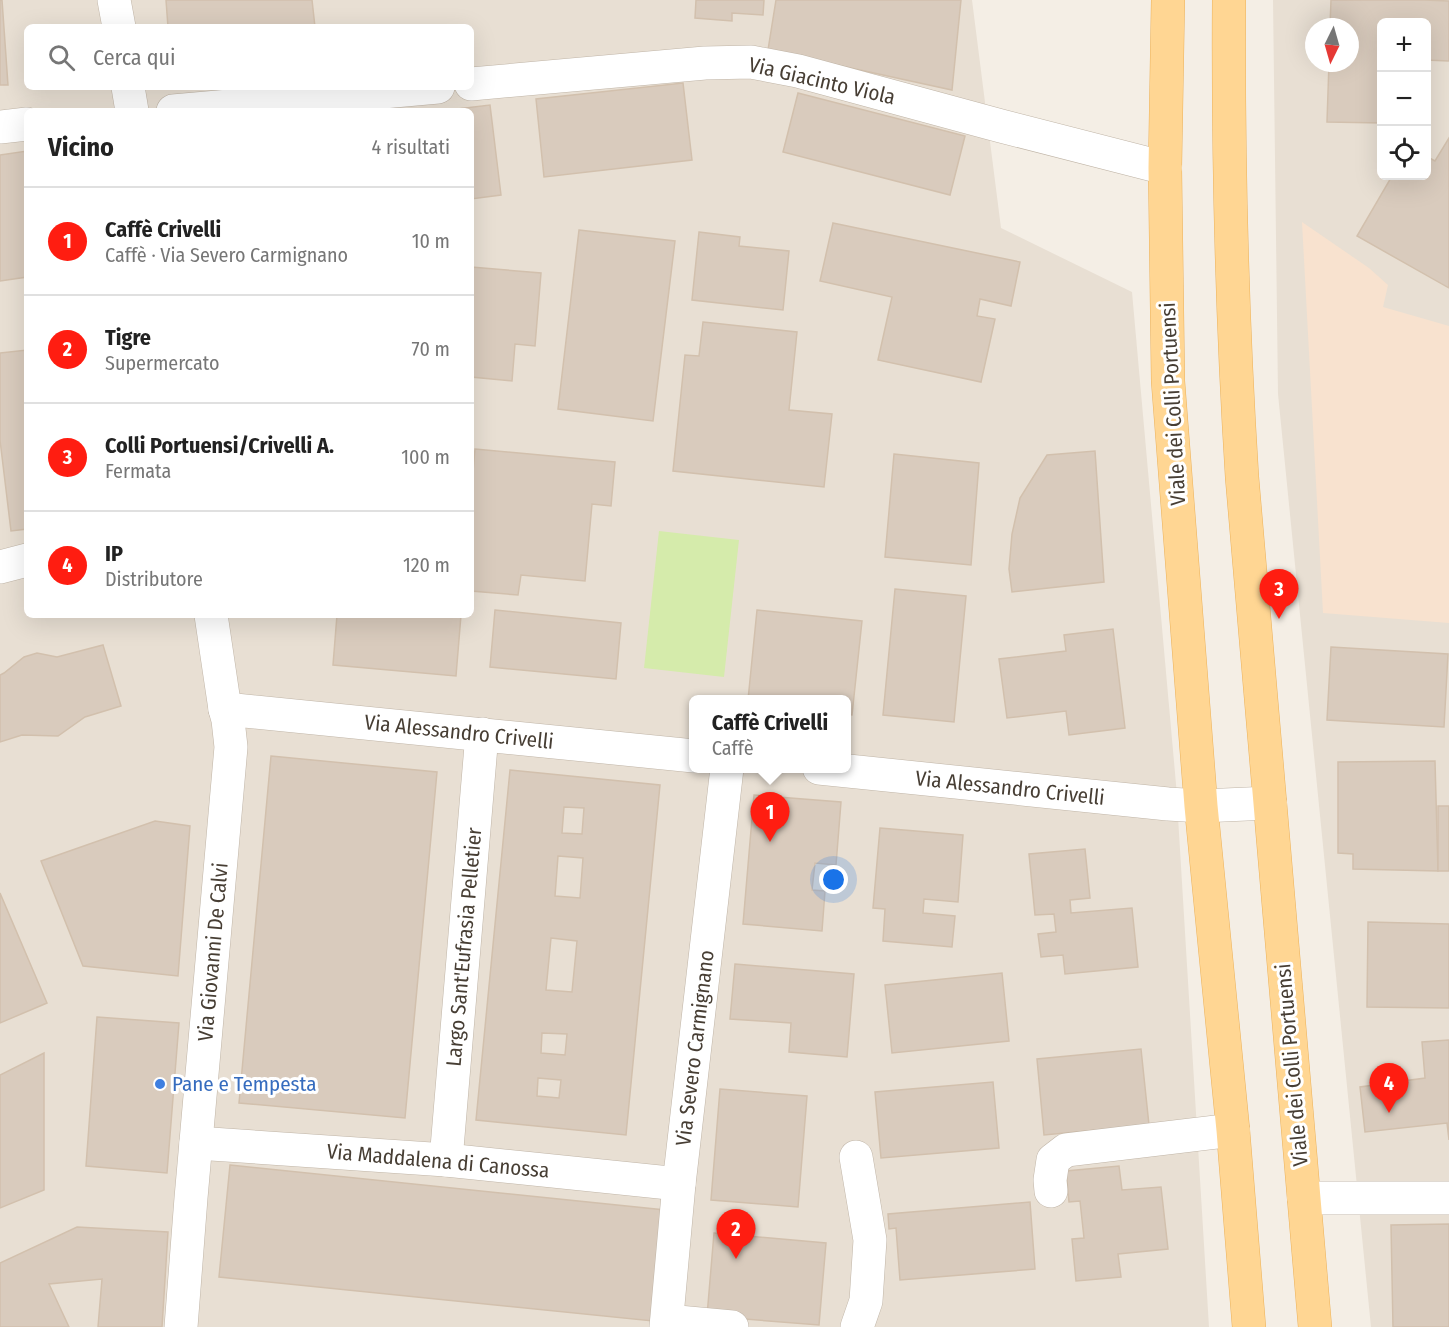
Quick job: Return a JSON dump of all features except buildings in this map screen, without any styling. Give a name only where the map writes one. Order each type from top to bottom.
[{"type":"main road","name":"Viale dei Colli Portuensi","points":[[1168,0],[1166,168],[1168,381],[1202,806],[1250,1327]]},
{"type":"main road","name":"Viale dei Colli Portuensi","points":[[1229,0],[1228,96],[1236,380],[1242,477],[1315,1327]]},
{"type":"street","points":[[114,0],[118,24]]},
{"type":"street","name":"Via Giacinto Viola","points":[[474,84],[705,63],[752,62],[798,71],[1166,168]]},
{"type":"street","points":[[128,90],[132,108]]},
{"type":"street","points":[[206,108],[405,90]]},
{"type":"street","points":[[0,127],[24,124]]},
{"type":"street","points":[[0,567],[24,561]]},
{"type":"street","name":"Via Giovanni De Calvi","points":[[182,1327],[190,1198],[231,747],[211,618]]},
{"type":"street","name":"Via Alessandro Crivelli","points":[[225,709],[689,756]]},
{"type":"street","name":"Largo Sant'Eufrasia Pelletier","points":[[446,1160],[482,734]]},
{"type":"street","name":"Via Alessandro Crivelli","points":[[851,771],[1202,806]]},
{"type":"street","name":"Via Severo Carmignano","points":[[666,1324],[679,1184],[726,773]]},
{"type":"street","points":[[1202,806],[1270,802]]},
{"type":"street","points":[[1051,1191],[1053,1160],[1066,1150],[1233,1130]]},
{"type":"street","name":"Via Maddalena di Canossa","points":[[196,1143],[446,1160],[679,1184]]},
{"type":"street","points":[[856,1157],[870,1240],[866,1301],[857,1327]]},
{"type":"street","points":[[1304,1198],[1449,1198]]},
{"type":"street","points":[[666,1324],[732,1327]]},
{"type":"shaded area","points":[[0,0],[972,0],[1001,228],[1132,292],[1176,784],[1209,1327],[0,1327]]},
{"type":"shaded area","points":[[1273,0],[1449,0],[1449,1327],[1371,1327],[1278,394]]},
{"type":"shaded area","points":[[1302,222],[1369,268],[1388,285],[1383,307],[1449,326],[1449,623],[1323,613]]},
{"type":"green space","points":[[659,531],[739,540],[724,677],[644,668]]},
{"type":"place","name":"Colli Portuensi/Crivelli A.","points":[[1279,619]]},
{"type":"place","name":"Caffè Crivelli","points":[[770,842]]},
{"type":"place","name":"Pane e Tempesta","points":[[160,1084]]},
{"type":"place","name":"IP","points":[[1389,1113]]},
{"type":"place","name":"Tigre","points":[[736,1259]]}]
